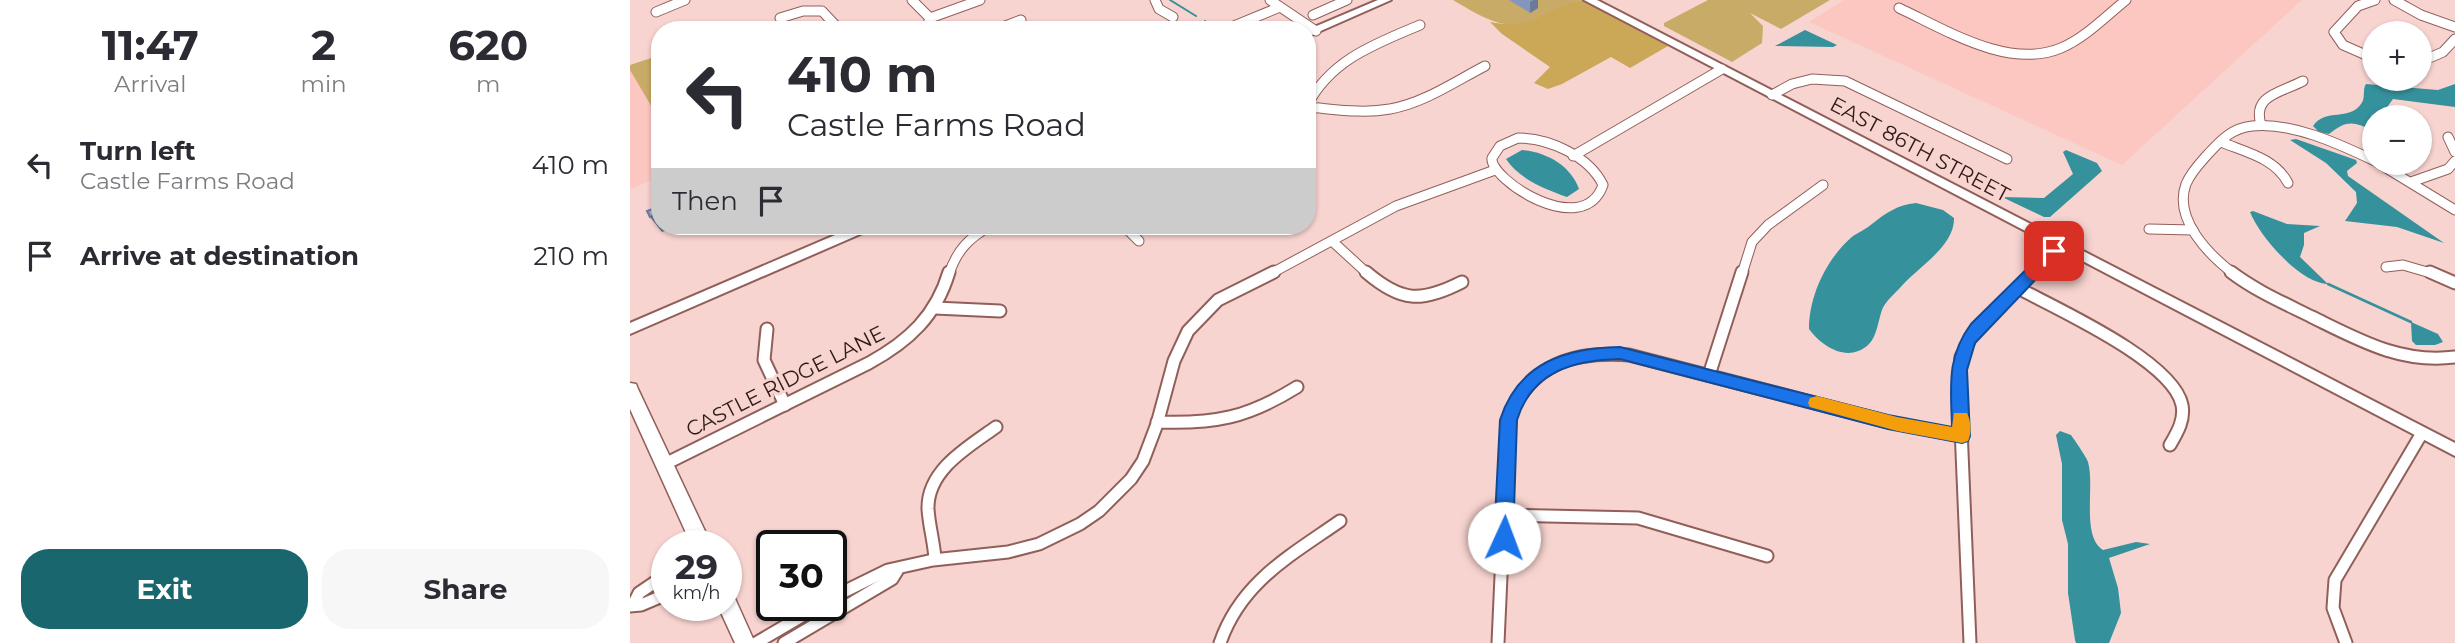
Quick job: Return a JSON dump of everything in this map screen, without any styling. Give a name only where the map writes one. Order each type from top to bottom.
[{"type":"main road","points":[[630,390],[694,530]]},
{"type":"main road","points":[[735,621],[745,643]]},
{"type":"street","points":[[656,12],[685,0]]},
{"type":"street","points":[[912,0],[930,18]]},
{"type":"street","points":[[930,18],[980,0]]},
{"type":"street","points":[[1155,0],[1159,9],[1173,17]]},
{"type":"street","points":[[1270,0],[1297,21]]},
{"type":"street","points":[[1313,15],[1347,0]]},
{"type":"street","points":[[1316,31],[1386,0]]},
{"type":"street","name":"EAST 86TH STREET","points":[[1589,0],[2455,450]]},
{"type":"street","points":[[1899,8],[1991,47],[2034,54],[2064,47],[2126,0]]},
{"type":"street","points":[[2362,54],[2339,41],[2334,31],[2358,6],[2375,0]]},
{"type":"street","points":[[2394,0],[2421,15],[2455,27]]},
{"type":"street","points":[[1246,21],[1280,7]]},
{"type":"street","points":[[780,18],[803,11],[822,11],[831,21]]},
{"type":"street","points":[[1316,87],[1335,67],[1420,25]]},
{"type":"street","points":[[2432,57],[2443,52],[2455,39]]},
{"type":"street","points":[[1316,107],[1391,109],[1414,101],[1485,66]]},
{"type":"street","points":[[1573,156],[1722,69]]},
{"type":"street","points":[[1772,95],[1802,80],[1840,80],[2007,159]]},
{"type":"street","points":[[2255,126],[2261,102],[2303,81]]},
{"type":"street","points":[[2362,156],[2331,142],[2290,130],[2255,126],[2233,131],[2192,172],[2185,186],[2184,205],[2193,230],[2216,258],[2247,283],[2340,332],[2399,355],[2430,359],[2455,357]]},
{"type":"street","points":[[2448,137],[2455,152]]},
{"type":"street","points":[[1518,138],[1543,139],[1598,173],[1603,185],[1597,199],[1579,208],[1548,206],[1495,170],[1491,160],[1496,149],[1518,138]]},
{"type":"street","points":[[2221,142],[2274,166],[2284,175],[2287,183]]},
{"type":"street","points":[[2411,182],[2443,171],[2455,161]]},
{"type":"street","points":[[847,590],[888,570],[898,571],[935,559],[1015,550],[1044,542],[1075,527],[1104,507],[1130,480],[1146,456],[1176,354],[1198,318],[1231,292],[1292,263],[1400,204],[1495,170]]},
{"type":"street","points":[[2399,175],[2455,210]]},
{"type":"street","points":[[1709,375],[1752,242],[1763,229],[1823,185]]},
{"type":"street","points":[[2150,229],[2193,230]]},
{"type":"street","points":[[630,329],[846,235]]},
{"type":"street","name":"CASTLE RIDGE LANE","points":[[663,465],[887,354],[914,333],[935,308],[953,256],[965,242],[976,235]]},
{"type":"street","points":[[1133,235],[1139,241]]},
{"type":"street","points":[[1332,241],[1391,291],[1405,298],[1434,298],[1462,282]]},
{"type":"street","points":[[1970,643],[1959,370],[1963,351],[1977,329],[2060,245]]},
{"type":"street","points":[[2386,267],[2406,265],[2455,283]]},
{"type":"street","points":[[2018,288],[2141,356],[2164,374],[2179,396],[2184,414],[2181,430],[2170,445]]},
{"type":"street","points":[[935,308],[1000,311]]},
{"type":"street","points":[[767,329],[762,346],[763,361],[785,405]]},
{"type":"street","points":[[1499,643],[1508,420],[1520,392],[1541,372],[1572,357],[1606,353],[1634,356],[1888,422],[1962,436]]},
{"type":"street","points":[[1157,422],[1209,424],[1234,420],[1262,409],[1297,387]]},
{"type":"street","points":[[935,559],[935,541],[928,511],[932,488],[956,456],[996,427]]},
{"type":"street","points":[[2346,643],[2333,608],[2335,580],[2422,433]]},
{"type":"street","points":[[1504,515],[1638,518],[1767,556]]},
{"type":"street","points":[[1220,643],[1228,618],[1249,589],[1340,521]]},
{"type":"street","points":[[784,643],[892,579],[898,571]]},
{"type":"street","points":[[631,605],[639,593],[651,585]]},
{"type":"street","points":[[631,605],[651,601]]},
{"type":"street","points":[[756,643],[793,621]]},
{"type":"shaded area","points":[[1453,0],[1582,0],[1536,21],[1513,25],[1492,21]]},
{"type":"shaded area","points":[[1582,0],[1668,46],[1630,68],[1611,57],[1548,89],[1534,83],[1550,67],[1502,34],[1490,22],[1506,24],[1530,21]]},
{"type":"shaded area","points":[[1708,0],[1830,0],[1781,29],[1750,13],[1763,26],[1762,43],[1732,62],[1664,26],[1664,23]]},
{"type":"shaded area","points":[[1844,0],[2302,0],[2122,165],[1809,22]]},
{"type":"shaded area","points":[[651,58],[651,106],[630,70],[630,65]]},
{"type":"shaded area","points":[[630,70],[651,106],[651,181],[630,189]]},
{"type":"water","points":[[1805,30],[1837,45],[1775,46]]},
{"type":"water","points":[[2455,84],[2455,107],[2393,99],[2389,105],[2362,105],[2362,126],[2346,124],[2329,134],[2319,132],[2313,126],[2324,117],[2351,112],[2364,97],[2364,91],[2432,91]]},
{"type":"water","points":[[2296,139],[2356,160],[2357,163],[2347,171],[2348,176],[2444,243],[2397,227],[2345,221],[2357,203],[2356,192],[2326,163],[2290,140]]},
{"type":"water","points":[[1522,150],[1549,157],[1557,162],[1570,173],[1579,189],[1567,197],[1525,178],[1506,159]]},
{"type":"water","points":[[2066,150],[2097,163],[2102,171],[2050,217],[2044,217],[2002,197],[2044,198],[2073,174],[2063,152]]},
{"type":"water","points":[[1916,203],[1943,210],[1954,218],[1948,239],[1887,301],[1868,345],[1852,353],[1828,347],[1809,329],[1812,303],[1828,266],[1853,236],[1892,210]]},
{"type":"water","points":[[2250,212],[2287,224],[2320,226],[2304,233],[2300,257],[2328,284],[2305,276],[2282,257],[2262,234]]},
{"type":"water","points":[[2411,322],[2438,334],[2443,342],[2416,345],[2412,341]]},
{"type":"water","points":[[2060,431],[2071,435],[2088,462],[2090,522],[2096,543],[2103,550],[2136,542],[2150,544],[2109,558],[2118,588],[2121,613],[2109,643],[2076,643],[2075,640],[2068,593],[2068,544],[2062,520],[2062,464],[2056,435]]},
{"type":"waterway","points":[[1170,0],[1196,16]]},
{"type":"waterway","points":[[2328,284],[2411,322]]},
{"type":"slow traffic","points":[[1817,403],[1897,424],[1962,436],[1961,418]]},
{"type":"route","points":[[1504,538],[1508,420],[1514,402],[1523,389],[1551,366],[1572,357],[1620,353],[1888,422],[1962,436],[1959,370],[1967,342],[2054,251]]}]
